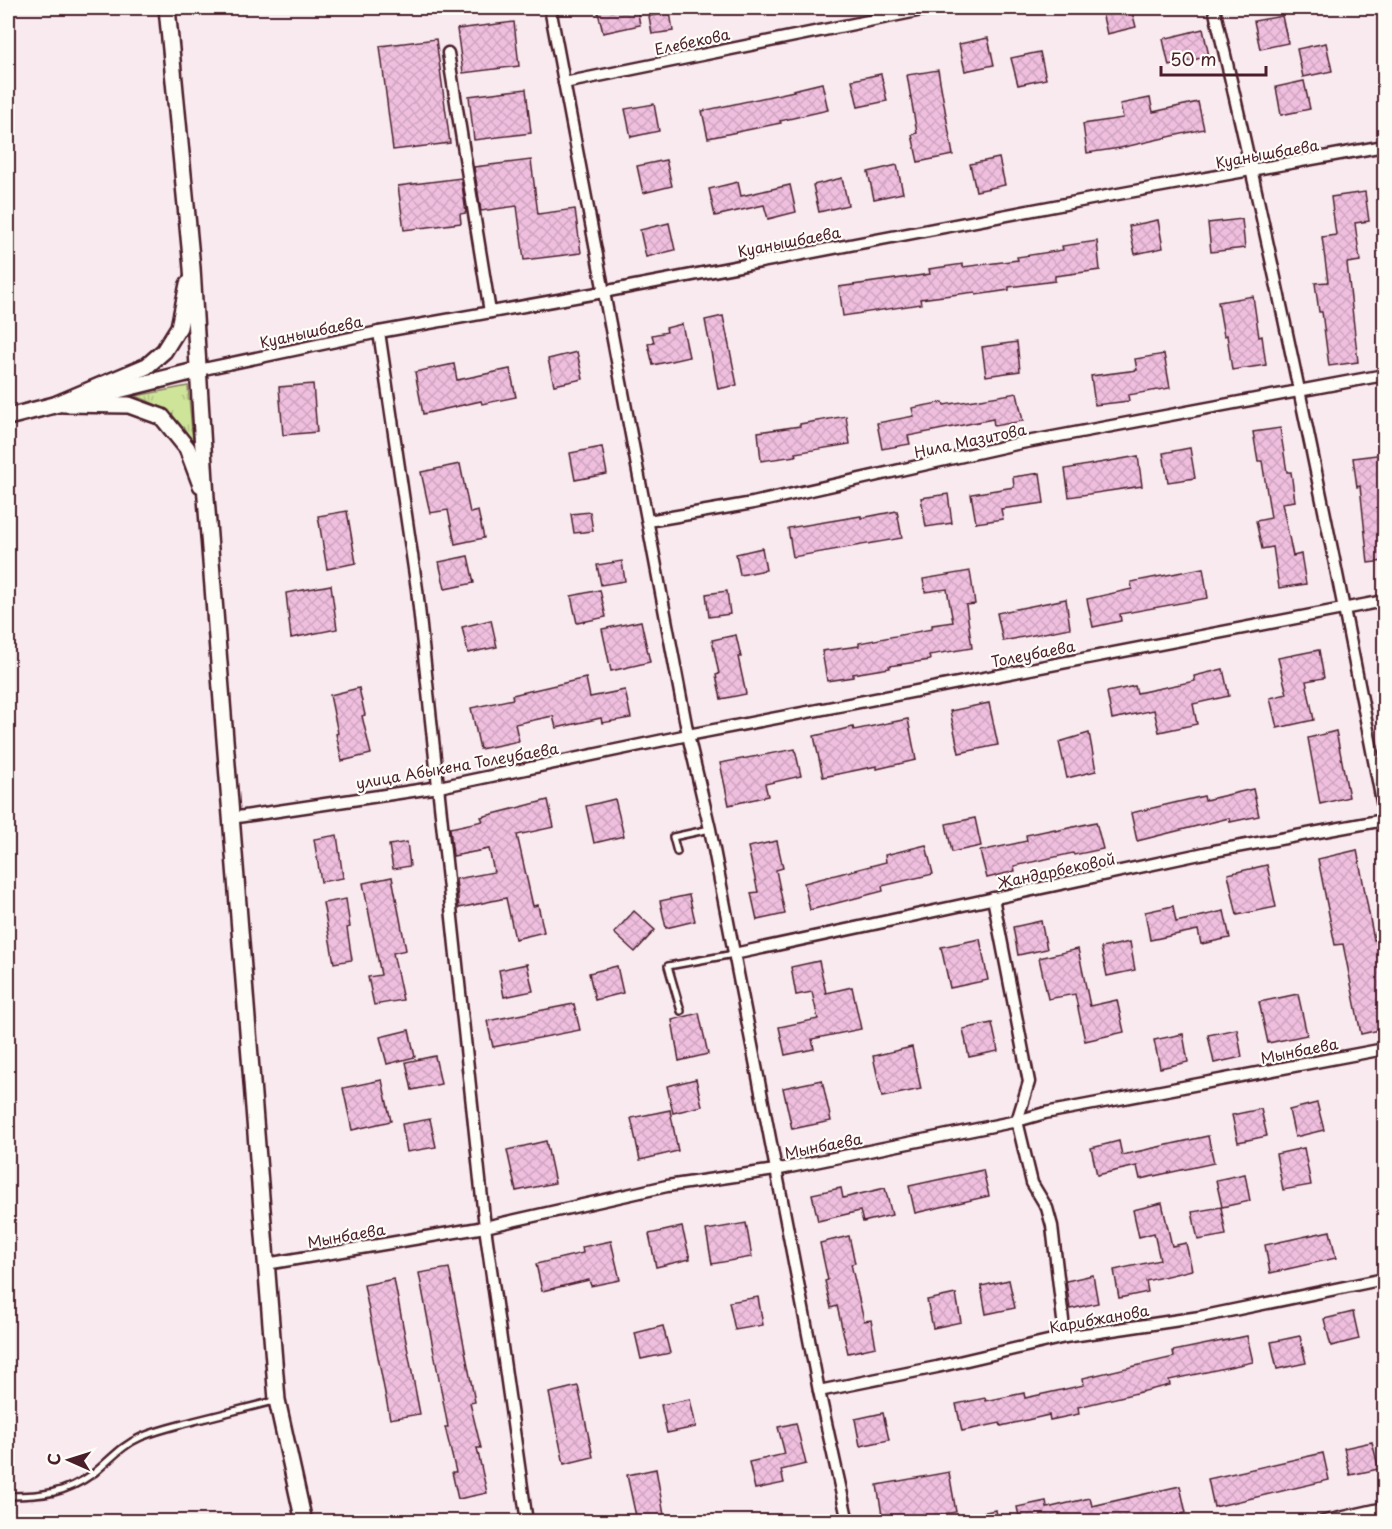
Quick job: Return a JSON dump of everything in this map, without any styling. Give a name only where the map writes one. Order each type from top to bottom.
[{"type":"main road","points":[[167,8],[192,268],[206,498],[277,1400],[304,1521]]},
{"type":"main road","points":[[57,404],[147,366],[164,351],[179,327],[192,268]]},
{"type":"main road","points":[[8,417],[199,370]]},
{"type":"main road","points":[[57,404],[129,405],[162,417],[187,448],[206,498]]},
{"type":"street","points":[[549,8],[688,735],[710,829],[819,1391],[848,1521]]},
{"type":"street","name":"Елебекова","points":[[564,82],[932,8]]},
{"type":"street","points":[[1214,8],[1253,171],[1345,609],[1384,812]]},
{"type":"street","points":[[448,53],[490,312]]},
{"type":"street","name":"Куанышбаева","points":[[199,370],[379,332],[1384,146]]},
{"type":"street","points":[[379,332],[417,589],[485,1227],[527,1521]]},
{"type":"street","name":"Нила Мазитова","points":[[648,521],[753,503],[1016,444],[1384,375]]},
{"type":"street","name":"Толеубаева","points":[[688,735],[1384,601]]},
{"type":"street","name":"улица Абыкена Толеубаева","points":[[231,818],[439,787],[688,735]]},
{"type":"street","name":"Жандарбековой","points":[[734,954],[1214,851],[1384,820]]},
{"type":"street","points":[[993,898],[1029,1082],[1017,1121],[1032,1183],[1047,1208],[1052,1226],[1065,1337]]},
{"type":"street","name":"Мынбаева","points":[[266,1264],[485,1227],[667,1186],[775,1170],[1017,1121],[1045,1113],[1384,1048]]},
{"type":"street","name":"Карибжанова","points":[[819,1391],[937,1367],[1065,1337],[1200,1317],[1384,1280]]},
{"type":"street","points":[[1322,1521],[1384,1508]]},
{"type":"lane","points":[[677,852],[673,837],[710,829]]},
{"type":"lane","points":[[681,1011],[668,966],[734,954]]},
{"type":"lane","points":[[8,1496],[55,1493],[71,1487],[93,1473],[124,1446],[141,1437],[166,1428],[277,1400]]},
{"type":"green space","points":[[188,386],[193,442],[169,413],[136,396]]},
{"type":"building","points":[[597,8],[637,8],[640,25],[603,33]]},
{"type":"building","points":[[1101,8],[1131,8],[1136,27],[1107,34]]},
{"type":"building","points":[[670,12],[673,31],[652,34],[649,16]]},
{"type":"building","points":[[1282,16],[1288,43],[1260,49],[1254,21]]},
{"type":"building","points":[[514,22],[519,66],[463,73],[457,29]]},
{"type":"building","points":[[1203,29],[1209,56],[1169,66],[1163,39]]},
{"type":"building","points":[[988,38],[994,65],[965,71],[959,44]]},
{"type":"building","points":[[436,39],[450,143],[393,150],[380,46]]},
{"type":"building","points":[[1326,43],[1332,71],[1303,77],[1297,49]]},
{"type":"building","points":[[1040,52],[1046,79],[1018,85],[1011,58]]},
{"type":"building","points":[[938,70],[953,155],[918,162],[912,135],[917,133],[907,75]]},
{"type":"building","points":[[881,74],[887,101],[858,107],[852,80]]},
{"type":"building","points":[[1304,81],[1310,109],[1281,115],[1276,87]]},
{"type":"building","points":[[822,83],[828,110],[780,121],[781,123],[708,138],[702,111]]},
{"type":"building","points":[[526,89],[531,133],[474,140],[469,96]]},
{"type":"building","points":[[1150,98],[1153,112],[1198,102],[1204,129],[1087,153],[1083,124],[1123,118],[1120,104]]},
{"type":"building","points":[[654,104],[659,131],[631,137],[625,109]]},
{"type":"building","points":[[999,158],[1005,185],[976,191],[970,164]]},
{"type":"building","points":[[531,160],[538,214],[575,209],[581,253],[524,260],[517,206],[481,211],[474,167]]},
{"type":"building","points":[[666,160],[672,186],[643,193],[637,166]]},
{"type":"building","points":[[897,165],[903,193],[874,199],[868,172]]},
{"type":"building","points":[[461,178],[466,213],[460,214],[461,223],[404,230],[398,186]]},
{"type":"building","points":[[842,178],[848,205],[819,212],[813,185]]},
{"type":"building","points":[[738,182],[741,196],[790,185],[796,212],[768,219],[764,205],[715,216],[709,189]]},
{"type":"building","points":[[1365,192],[1369,221],[1355,223],[1360,261],[1347,263],[1358,362],[1329,366],[1322,312],[1319,312],[1315,283],[1328,282],[1322,237],[1336,235],[1331,197]]},
{"type":"building","points":[[1242,219],[1245,248],[1211,252],[1208,223]]},
{"type":"building","points":[[1158,220],[1163,248],[1135,254],[1129,226]]},
{"type":"building","points":[[669,223],[675,250],[646,257],[640,230]]},
{"type":"building","points":[[1097,241],[1100,270],[1055,276],[1055,281],[1009,287],[1009,290],[920,299],[921,304],[843,316],[839,287],[930,274],[929,269],[1018,260],[1017,257],[1063,250],[1062,246]]},
{"type":"building","points":[[1253,296],[1266,365],[1232,370],[1227,335],[1224,336],[1218,302]]},
{"type":"building","points":[[723,316],[737,385],[718,389],[705,320]]},
{"type":"building","points":[[682,324],[689,357],[653,365],[648,344],[654,342],[652,335],[667,332],[666,328]]},
{"type":"building","points":[[1017,342],[1020,371],[986,376],[982,347]]},
{"type":"building","points":[[577,352],[583,379],[554,385],[548,359]]},
{"type":"building","points":[[1164,354],[1170,388],[1128,395],[1129,401],[1095,405],[1091,376],[1137,370],[1135,359]]},
{"type":"building","points":[[454,364],[457,380],[510,369],[516,397],[482,404],[481,401],[423,414],[415,372]]},
{"type":"building","points":[[313,384],[317,432],[283,435],[279,387]]},
{"type":"building","points":[[1017,393],[1023,421],[994,426],[993,419],[908,436],[910,444],[882,449],[877,423],[914,416],[912,408]]},
{"type":"building","points":[[846,416],[850,444],[761,461],[758,432]]},
{"type":"building","points":[[1280,428],[1287,472],[1291,472],[1295,501],[1282,503],[1293,556],[1301,554],[1306,584],[1279,588],[1273,547],[1262,549],[1256,521],[1271,518],[1262,461],[1258,461],[1253,432]]},
{"type":"building","points":[[602,447],[607,474],[575,480],[570,453]]},
{"type":"building","points":[[1190,448],[1195,478],[1168,482],[1163,453]]},
{"type":"building","points":[[1384,454],[1384,561],[1368,563],[1360,486],[1357,487],[1353,458]]},
{"type":"building","points":[[1138,456],[1142,486],[1069,497],[1065,469]]},
{"type":"building","points":[[460,464],[470,513],[478,511],[484,538],[455,544],[448,510],[430,513],[421,472]]},
{"type":"building","points":[[1040,473],[1044,503],[1001,509],[1003,519],[976,523],[971,494],[1014,487],[1013,477]]},
{"type":"building","points":[[948,494],[952,523],[926,527],[921,498]]},
{"type":"building","points":[[347,511],[356,563],[327,569],[318,516]]},
{"type":"building","points":[[897,511],[902,538],[793,557],[788,528]]},
{"type":"building","points":[[590,512],[593,531],[574,533],[571,514]]},
{"type":"building","points":[[762,548],[766,570],[740,575],[736,554]]},
{"type":"building","points":[[468,556],[474,583],[445,589],[439,562]]},
{"type":"building","points":[[622,561],[625,581],[601,585],[597,565]]},
{"type":"building","points":[[1203,568],[1208,598],[1120,614],[1121,621],[1093,627],[1087,599],[1132,589],[1131,582]]},
{"type":"building","points":[[970,571],[975,604],[966,605],[972,648],[929,655],[930,660],[889,666],[890,668],[827,681],[822,651],[859,646],[859,643],[932,629],[932,625],[953,622],[947,589],[925,592],[923,579]]},
{"type":"building","points":[[331,585],[337,629],[291,638],[286,593]]},
{"type":"building","points":[[600,590],[606,617],[577,623],[571,596]]},
{"type":"building","points":[[727,591],[730,614],[709,617],[706,594]]},
{"type":"building","points":[[1066,599],[1070,628],[1003,641],[997,613]]},
{"type":"building","points":[[491,620],[497,647],[468,653],[462,627]]},
{"type":"building","points":[[641,621],[650,662],[611,671],[602,629]]},
{"type":"building","points":[[736,635],[746,694],[721,699],[712,640]]},
{"type":"building","points":[[1319,650],[1324,678],[1306,681],[1314,720],[1277,728],[1270,698],[1287,694],[1278,658]]},
{"type":"building","points":[[1223,669],[1229,696],[1193,704],[1197,724],[1159,732],[1154,710],[1112,719],[1107,692],[1135,686],[1137,693],[1195,681],[1194,676]]},
{"type":"building","points":[[586,678],[590,697],[625,690],[631,718],[602,723],[601,718],[556,728],[553,716],[515,724],[519,741],[480,749],[471,708],[513,699],[512,695]]},
{"type":"building","points":[[359,688],[365,715],[362,716],[371,754],[342,761],[330,695]]},
{"type":"building","points":[[989,703],[998,745],[959,753],[950,711]]},
{"type":"building","points":[[908,719],[916,760],[877,769],[877,766],[823,777],[814,736],[853,727],[854,730]]},
{"type":"building","points":[[1336,731],[1349,797],[1320,804],[1308,738]]},
{"type":"building","points":[[1089,733],[1096,771],[1067,778],[1059,742]]},
{"type":"building","points":[[795,749],[801,776],[765,784],[768,796],[729,805],[720,763]]},
{"type":"building","points":[[1253,789],[1259,816],[1230,822],[1229,818],[1137,841],[1131,813],[1204,796],[1205,800]]},
{"type":"building","points":[[615,799],[624,836],[594,843],[586,806]]},
{"type":"building","points":[[548,800],[554,827],[517,835],[533,906],[538,905],[544,932],[515,939],[506,898],[459,908],[456,879],[494,872],[489,849],[453,856],[450,828],[483,821],[481,817]]},
{"type":"building","points":[[975,818],[981,846],[952,852],[946,824]]},
{"type":"building","points":[[1096,822],[1103,849],[1014,866],[1015,871],[987,878],[980,851],[1027,841],[1026,835]]},
{"type":"building","points":[[337,835],[343,878],[321,882],[314,839]]},
{"type":"building","points":[[777,841],[783,868],[776,870],[785,914],[757,920],[751,893],[758,892],[748,847]]},
{"type":"building","points":[[407,842],[410,866],[393,869],[389,845]]},
{"type":"building","points":[[926,845],[933,874],[882,886],[883,891],[810,910],[804,883],[886,862],[885,855]]},
{"type":"building","points":[[1357,850],[1374,940],[1382,938],[1384,949],[1384,1029],[1361,1034],[1343,944],[1335,945],[1318,859]]},
{"type":"building","points":[[1267,865],[1276,907],[1237,915],[1228,874]]},
{"type":"building","points":[[392,877],[406,950],[393,953],[403,1000],[374,1005],[368,977],[381,975],[363,883]]},
{"type":"building","points":[[689,895],[695,921],[666,928],[660,901]]},
{"type":"building","points":[[346,899],[350,927],[347,928],[352,960],[334,963],[323,903]]},
{"type":"building","points":[[1173,906],[1176,922],[1224,911],[1230,938],[1201,944],[1198,930],[1150,940],[1145,912]]},
{"type":"building","points":[[634,911],[655,930],[635,952],[614,933]]},
{"type":"building","points":[[1041,921],[1047,949],[1018,955],[1013,927]]},
{"type":"building","points":[[980,939],[988,980],[950,988],[941,947]]},
{"type":"building","points":[[1130,942],[1135,970],[1107,976],[1101,948]]},
{"type":"building","points":[[1078,949],[1090,1006],[1117,1000],[1124,1032],[1085,1041],[1075,994],[1048,999],[1039,958]]},
{"type":"building","points":[[819,961],[826,993],[852,987],[861,1029],[812,1039],[814,1049],[785,1055],[779,1027],[818,1019],[812,992],[796,995],[791,967]]},
{"type":"building","points":[[527,964],[533,991],[504,997],[499,970]]},
{"type":"building","points":[[617,966],[623,993],[595,1000],[589,973]]},
{"type":"building","points":[[1298,994],[1307,1035],[1268,1043],[1259,1002]]},
{"type":"building","points":[[574,1004],[580,1030],[493,1047],[487,1021]]},
{"type":"building","points":[[699,1013],[708,1054],[679,1061],[672,1020]]},
{"type":"building","points":[[992,1023],[998,1051],[969,1057],[963,1029]]},
{"type":"building","points":[[1237,1029],[1242,1057],[1214,1063],[1208,1035]]},
{"type":"building","points":[[409,1030],[415,1057],[387,1064],[380,1037]]},
{"type":"building","points":[[1183,1034],[1188,1062],[1160,1068],[1154,1040]]},
{"type":"building","points":[[912,1047],[921,1089],[882,1097],[873,1056]]},
{"type":"building","points":[[435,1056],[441,1084],[412,1090],[406,1062]]},
{"type":"building","points":[[696,1079],[702,1106],[673,1113],[667,1086]]},
{"type":"building","points":[[382,1080],[391,1121],[352,1130],[343,1088]]},
{"type":"building","points":[[822,1080],[831,1121],[792,1129],[783,1088]]},
{"type":"building","points":[[1317,1103],[1324,1130],[1295,1137],[1289,1110]]},
{"type":"building","points":[[1261,1109],[1267,1136],[1238,1142],[1232,1115]]},
{"type":"building","points":[[670,1110],[678,1151],[640,1160],[631,1118]]},
{"type":"building","points":[[430,1119],[436,1147],[407,1152],[402,1124]]},
{"type":"building","points":[[1208,1136],[1214,1163],[1140,1179],[1137,1166],[1097,1175],[1091,1148],[1119,1141],[1122,1155]]},
{"type":"building","points":[[546,1141],[555,1183],[516,1191],[507,1150]]},
{"type":"building","points":[[1304,1148],[1311,1185],[1283,1190],[1276,1154]]},
{"type":"building","points":[[983,1170],[989,1196],[915,1213],[909,1186]]},
{"type":"building","points":[[1245,1174],[1250,1201],[1222,1207],[1216,1180]]},
{"type":"building","points":[[841,1188],[843,1198],[885,1188],[892,1215],[863,1222],[860,1211],[818,1221],[812,1194]]},
{"type":"building","points":[[1162,1203],[1172,1246],[1186,1243],[1192,1270],[1146,1281],[1148,1292],[1119,1298],[1114,1270],[1160,1260],[1154,1233],[1139,1237],[1133,1210]]},
{"type":"building","points":[[1221,1207],[1226,1235],[1198,1240],[1192,1212]]},
{"type":"building","points":[[746,1223],[752,1257],[712,1264],[706,1230]]},
{"type":"building","points":[[682,1227],[690,1259],[656,1267],[649,1234]]},
{"type":"building","points":[[1330,1231],[1336,1258],[1270,1273],[1265,1245]]},
{"type":"building","points":[[849,1236],[855,1263],[851,1264],[864,1321],[871,1320],[876,1347],[848,1353],[837,1306],[831,1308],[820,1243]]},
{"type":"building","points":[[611,1241],[620,1280],[591,1286],[589,1280],[542,1291],[536,1264],[583,1253],[582,1247]]},
{"type":"building","points":[[449,1268],[475,1402],[470,1403],[481,1448],[477,1448],[487,1493],[458,1499],[452,1472],[456,1472],[445,1427],[448,1427],[419,1273]]},
{"type":"building","points":[[1093,1275],[1098,1303],[1070,1309],[1066,1281]]},
{"type":"building","points":[[394,1279],[420,1414],[390,1419],[364,1285]]},
{"type":"building","points":[[1009,1280],[1015,1308],[986,1314],[981,1286]]},
{"type":"building","points":[[956,1294],[961,1322],[933,1328],[927,1300]]},
{"type":"building","points":[[758,1297],[763,1325],[735,1330],[729,1302]]},
{"type":"building","points":[[1353,1312],[1359,1339],[1331,1346],[1324,1319]]},
{"type":"building","points":[[663,1326],[670,1353],[641,1359],[635,1333]]},
{"type":"building","points":[[1247,1336],[1253,1362],[1169,1380],[1170,1385],[1078,1407],[1079,1414],[1050,1420],[1049,1415],[1001,1426],[1000,1423],[962,1431],[956,1404],[985,1398],[986,1401],[1024,1393],[1025,1398],[1084,1385],[1083,1378],[1174,1357],[1173,1351]]},
{"type":"building","points":[[1300,1336],[1306,1363],[1277,1369],[1271,1342]]},
{"type":"building","points":[[578,1386],[593,1457],[564,1464],[549,1393]]},
{"type":"building","points":[[690,1399],[696,1427],[667,1433],[661,1405]]},
{"type":"building","points":[[883,1413],[889,1440],[860,1446],[855,1419]]},
{"type":"building","points":[[796,1423],[806,1464],[781,1470],[784,1483],[755,1489],[749,1462],[785,1454],[778,1427]]},
{"type":"building","points":[[1372,1442],[1379,1469],[1350,1475],[1344,1448]]},
{"type":"building","points":[[1323,1453],[1329,1480],[1214,1507],[1208,1479]]},
{"type":"building","points":[[656,1469],[665,1521],[637,1521],[627,1475]]},
{"type":"building","points":[[949,1472],[956,1512],[901,1521],[883,1521],[877,1485]]},
{"type":"building","points":[[1180,1486],[1186,1513],[1149,1521],[1020,1521],[1017,1507],[1046,1501],[1047,1508],[1090,1498],[1092,1506]]},
{"type":"building","points":[[996,1510],[998,1521],[965,1521],[965,1516]]}]
